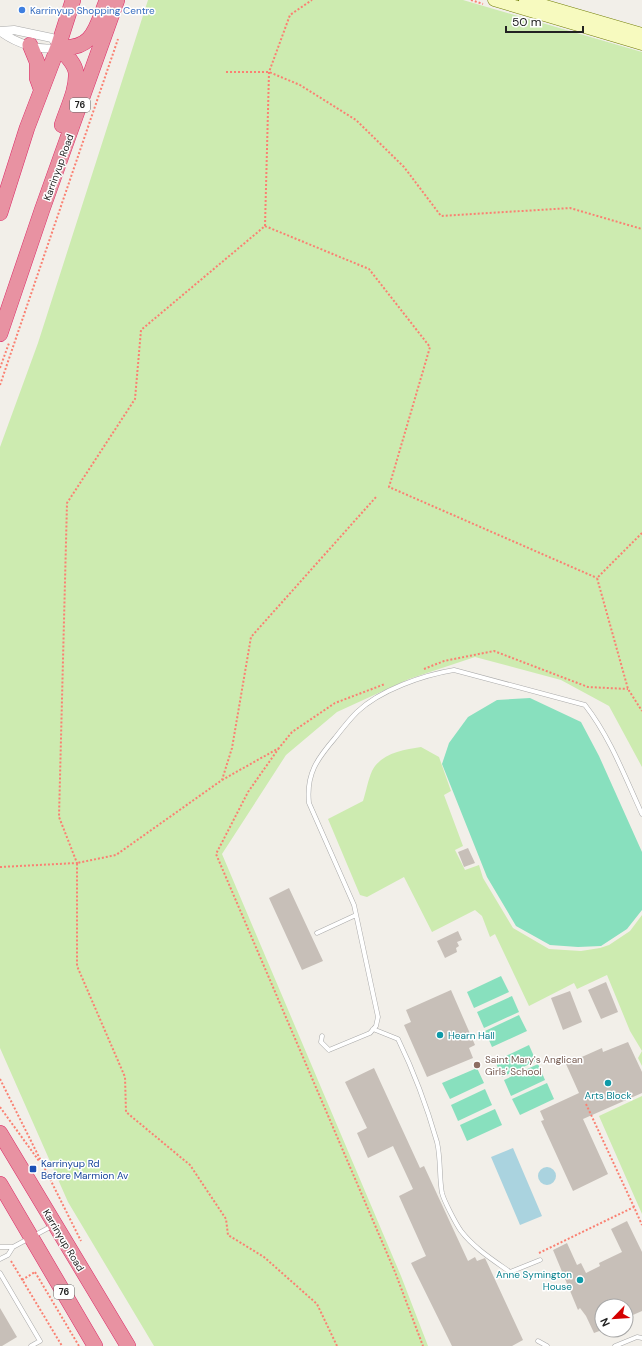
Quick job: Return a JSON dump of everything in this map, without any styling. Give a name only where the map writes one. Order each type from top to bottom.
[{"type":"highway","points":[[0,213],[73,0]]},
{"type":"highway","points":[[58,47],[78,47],[84,43],[93,34],[107,0]]},
{"type":"highway","name":"Karrinyup Road","points":[[0,334],[42,210],[117,0]]},
{"type":"highway","points":[[30,45],[37,62],[37,78],[41,90]]},
{"type":"highway","points":[[42,210],[57,142],[73,91],[76,72],[70,60],[58,47]]},
{"type":"highway","name":"Karrinyup Road","points":[[0,1133],[128,1346]]},
{"type":"highway","name":"76","points":[[0,1184],[95,1346]]},
{"type":"main road","points":[[494,0],[642,44]]},
{"type":"main road","points":[[525,0],[642,34]]},
{"type":"street","points":[[14,30],[52,38],[58,47],[49,50],[13,41],[1,31],[14,30]]},
{"type":"lane","points":[[322,1036],[322,1042],[330,1050],[370,1033],[376,1026],[378,1017],[354,905],[309,803],[308,788],[312,770],[328,747],[358,712],[382,696],[410,682],[438,673],[454,670],[585,706],[598,722],[606,737],[642,814]]},
{"type":"lane","points":[[317,933],[356,914]]},
{"type":"lane","points":[[373,1030],[398,1039],[407,1057],[422,1096],[437,1143],[441,1168],[442,1194],[461,1231],[481,1251],[510,1272],[540,1260]]},
{"type":"lane","points":[[0,1247],[13,1247],[54,1225]]},
{"type":"lane","points":[[0,1260],[8,1256],[13,1247]]},
{"type":"lane","points":[[0,1273],[40,1341],[31,1346]]},
{"type":"lane","points":[[615,1346],[637,1337],[642,1338]]},
{"type":"lane","points":[[538,1341],[547,1346]]},
{"type":"path","points":[[312,0],[290,15],[268,72],[265,226],[141,330],[135,399],[67,503],[59,817],[77,863],[77,966],[125,1077],[126,1112],[190,1165],[226,1219],[228,1235],[264,1257],[317,1304],[336,1346]]},
{"type":"path","points":[[471,0],[476,2]]},
{"type":"path","points":[[0,385],[118,38]]},
{"type":"path","points":[[226,72],[268,72],[300,86],[356,120],[404,167],[441,216],[570,208],[642,229]]},
{"type":"path","points":[[265,226],[369,269],[430,347],[389,487],[597,578]]},
{"type":"path","points":[[222,780],[232,748],[251,637],[376,496]]},
{"type":"path","points":[[597,578],[642,533]]},
{"type":"path","points":[[597,578],[628,689],[642,711]]},
{"type":"path","points":[[422,670],[444,661],[494,651],[588,687],[628,689]]},
{"type":"path","points":[[386,684],[335,703],[292,732],[248,792],[216,854],[395,1272],[423,1346]]},
{"type":"path","points":[[0,867],[77,863],[116,855],[222,780],[279,748]]},
{"type":"path","points":[[0,1079],[83,1245]]},
{"type":"path","points":[[586,1104],[642,1225]]},
{"type":"path","points":[[0,1107],[43,1167]]},
{"type":"path","points":[[534,1255],[634,1208]]},
{"type":"path","points":[[8,1256],[62,1346]]},
{"type":"path","points":[[22,1280],[35,1272],[78,1346]]},
{"type":"green space","points":[[148,0],[463,0],[642,52],[642,767],[609,706],[561,680],[475,657],[409,679],[337,712],[286,755],[222,854],[401,1276],[428,1346],[154,1346],[68,1202],[0,1048],[0,447],[38,343]]},
{"type":"green space","points":[[530,698],[581,722],[599,756],[642,852],[642,910],[627,929],[601,946],[578,947],[550,945],[516,926],[487,877],[442,764],[449,743],[468,717],[497,700]]},
{"type":"green space","points":[[421,747],[439,757],[451,791],[444,795],[463,846],[455,850],[465,870],[479,865],[483,878],[513,928],[549,949],[581,951],[609,945],[630,931],[642,915],[642,1051],[630,1031],[607,975],[577,989],[574,983],[529,1006],[495,934],[490,937],[482,916],[475,910],[432,932],[404,877],[367,897],[360,895],[328,819],[363,801],[372,771],[381,760],[393,753]]},
{"type":"green space","points":[[501,976],[509,992],[474,1008],[467,992]]},
{"type":"green space","points":[[512,996],[519,1012],[484,1028],[477,1012]]},
{"type":"green space","points":[[519,1015],[527,1031],[492,1047],[485,1031]]},
{"type":"green space","points":[[529,1045],[536,1061],[502,1077],[495,1061]]},
{"type":"green space","points":[[642,1051],[642,1066],[638,1058]]},
{"type":"green space","points":[[538,1064],[545,1080],[511,1096],[504,1080]]},
{"type":"green space","points":[[477,1068],[484,1083],[450,1099],[442,1083]]},
{"type":"green space","points":[[547,1083],[554,1099],[520,1115],[512,1099]]},
{"type":"green space","points":[[485,1089],[492,1105],[458,1121],[451,1105]]},
{"type":"green space","points":[[642,1096],[642,1214],[599,1116]]},
{"type":"green space","points":[[495,1109],[502,1125],[467,1141],[460,1125]]},
{"type":"water","points":[[513,1148],[542,1216],[520,1225],[491,1157]]},
{"type":"water","points":[[547,1167],[553,1170],[556,1176],[553,1182],[547,1185],[541,1182],[538,1176],[541,1170]]},
{"type":"building","points":[[468,848],[475,863],[464,867],[458,852]]},
{"type":"building","points":[[289,888],[323,961],[302,970],[269,898]]},
{"type":"building","points":[[458,931],[462,940],[457,942],[459,946],[456,948],[457,952],[445,958],[437,941]]},
{"type":"building","points":[[606,982],[618,1012],[601,1019],[588,990]]},
{"type":"building","name":"Hearn Hall","points":[[451,990],[475,1045],[469,1048],[473,1058],[427,1077],[404,1025],[411,1022],[406,1010]]},
{"type":"building","points":[[570,991],[582,1022],[563,1030],[551,998]]},
{"type":"building","points":[[628,1042],[642,1072],[642,1093],[583,1119],[608,1174],[573,1191],[541,1121],[544,1120],[540,1111],[579,1093],[566,1064],[602,1048],[603,1052]]},
{"type":"building","points":[[374,1068],[420,1168],[424,1166],[468,1261],[475,1257],[477,1261],[485,1258],[523,1340],[512,1346],[452,1346],[411,1263],[426,1256],[399,1196],[413,1189],[393,1146],[368,1158],[357,1133],[367,1128],[345,1082]]},
{"type":"building","name":"Anne Symington House","points":[[627,1221],[642,1252],[642,1311],[634,1314],[634,1298],[594,1298],[594,1333],[586,1316],[580,1308],[578,1310],[553,1250],[567,1243],[577,1265],[581,1263],[586,1273],[600,1266],[599,1263],[622,1252],[611,1229]]},
{"type":"building","points":[[0,1308],[17,1337],[2,1346],[0,1346]]},
{"type":"place","name":"Karrinyup Shopping Centre","points":[[22,10]]},
{"type":"place","name":"Hearn Hall","points":[[440,1035]]},
{"type":"place","name":"Saint Mary's Anglican Girls' School","points":[[477,1065]]},
{"type":"place","name":"Arts Block","points":[[608,1083]]},
{"type":"place","name":"Karrinyup Rd Before Marmion Av","points":[[33,1169]]},
{"type":"place","name":"Anne Symington House","points":[[580,1280]]}]
